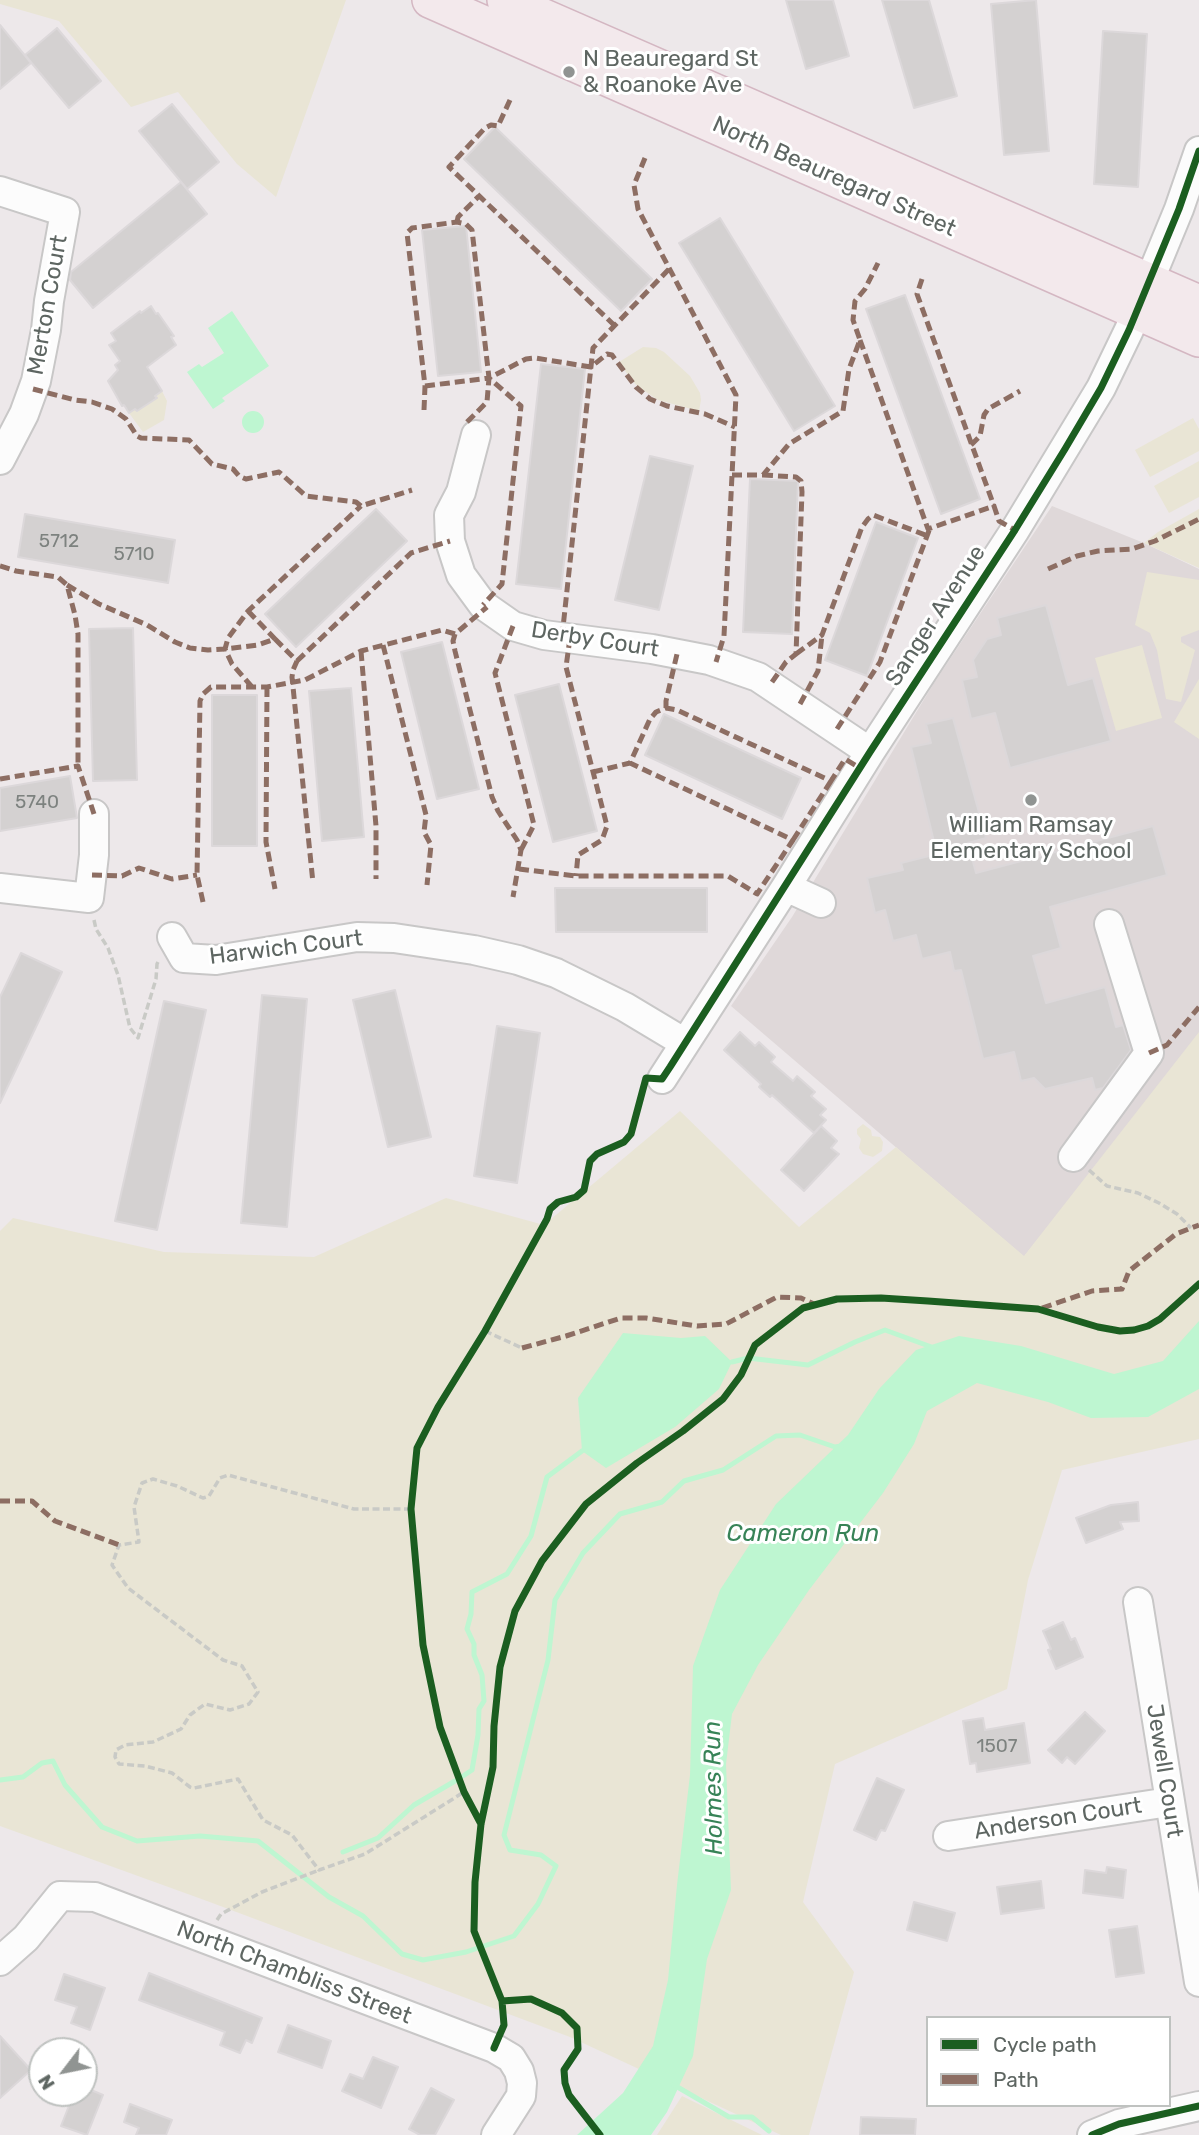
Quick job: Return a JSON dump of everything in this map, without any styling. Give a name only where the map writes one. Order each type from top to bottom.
[{"type":"main road","name":"North Beauregard Street","points":[[430,0],[1143,296],[1199,303]]},
{"type":"main road","name":"North Beauregard Street","points":[[505,0],[1143,296],[1199,339]]},
{"type":"street","name":"Sanger Avenue","points":[[662,1079],[993,564],[1101,388],[1180,209],[1199,151]]},
{"type":"street","name":"Merton Court","points":[[0,191],[65,212],[36,381],[0,460]]},
{"type":"street","name":"Derby Court","points":[[476,435],[461,492],[449,514],[450,541],[461,575],[482,603],[513,625],[544,635],[652,649],[709,660],[758,677],[870,752]]},
{"type":"street","points":[[0,888],[89,898],[94,855],[94,814]]},
{"type":"street","points":[[786,887],[821,903]]},
{"type":"street","points":[[1073,1157],[1149,1053],[1110,924]]},
{"type":"street","name":"Harwich Court","points":[[172,937],[184,958],[216,960],[357,937],[474,950],[518,960],[556,973],[625,1007],[685,1043]]},
{"type":"street","name":"Jewell Court","points":[[1138,1602],[1199,1982]]},
{"type":"street","name":"Anderson Court","points":[[948,1836],[1169,1801]]},
{"type":"street","name":"North Chambliss Street","points":[[0,1961],[26,1938],[60,1896],[95,1897],[495,2048],[511,2058],[522,2083],[521,2096],[496,2135]]},
{"type":"street","points":[[1091,2135],[1119,2124],[1199,2106]]},
{"type":"path","points":[[89,898],[96,929],[108,948],[118,975],[130,1028],[138,1038],[156,979],[157,964]]},
{"type":"path","points":[[1102,1181],[1107,1186],[1138,1193],[1159,1203],[1177,1214],[1191,1228]]},
{"type":"path","points":[[478,1341],[491,1319]]},
{"type":"path","points":[[485,1331],[522,1348]]},
{"type":"path","points":[[319,1870],[292,1835],[263,1820],[238,1779],[194,1788],[172,1773],[118,1763],[116,1750],[125,1745],[153,1742],[166,1737],[181,1729],[190,1715],[205,1704],[230,1710],[249,1704],[258,1692],[242,1666],[223,1660],[128,1588],[112,1566],[119,1545],[139,1542],[134,1507],[142,1483],[153,1479],[177,1486],[202,1498],[209,1496],[220,1478],[228,1475],[354,1509],[411,1509]]},
{"type":"path","points":[[412,1497],[412,1522]]},
{"type":"path","points":[[459,1779],[469,1803]]},
{"type":"path","points":[[204,1939],[221,1914],[262,1892],[365,1854],[464,1792]]},
{"type":"shaded area","points":[[0,0],[346,0],[276,197],[237,164],[178,92],[131,107],[59,21],[0,4]]},
{"type":"shaded area","points":[[643,347],[664,352],[690,376],[700,393],[699,411],[658,400],[630,378],[619,362]]},
{"type":"shaded area","points":[[162,391],[167,401],[164,420],[143,432],[129,413],[135,409],[137,411]]},
{"type":"shaded area","points":[[1193,418],[1199,429],[1199,451],[1150,477],[1135,450]]},
{"type":"shaded area","points":[[1199,461],[1199,497],[1169,513],[1154,486]]},
{"type":"shaded area","name":"William Ramsay Elementary School","points":[[1052,506],[1144,543],[1199,569],[1199,1036],[1024,1257],[731,1006],[792,917],[934,683]]},
{"type":"shaded area","points":[[1199,509],[1199,568],[1144,543],[1158,532]]},
{"type":"shaded area","points":[[1147,572],[1199,580],[1199,630],[1181,637],[1181,642],[1195,650],[1181,702],[1166,699],[1157,650],[1150,633],[1135,625]]},
{"type":"shaded area","points":[[1142,645],[1162,718],[1116,731],[1095,658]]},
{"type":"shaded area","points":[[1199,679],[1199,739],[1174,722]]},
{"type":"shaded area","points":[[1199,1032],[1199,1439],[1062,1470],[1028,1580],[1007,1689],[835,1764],[803,1902],[854,1972],[809,2135],[781,2135],[570,2037],[0,1826],[0,1231],[13,1218],[164,1252],[314,1257],[446,1198],[544,1225],[680,1111],[799,1227],[896,1147],[1024,1256]]},
{"type":"shaded area","points":[[863,1124],[871,1130],[872,1136],[880,1137],[883,1142],[882,1151],[873,1157],[863,1154],[859,1148],[861,1139],[857,1129]]},
{"type":"shaded area","points":[[682,2096],[762,2135],[657,2135]]},
{"type":"water","points":[[232,311],[269,366],[222,398],[225,401],[213,409],[187,372],[199,364],[202,367],[224,353],[208,328]]},
{"type":"water","points":[[253,411],[261,414],[264,422],[261,430],[253,433],[245,430],[242,422],[245,414]]},
{"type":"water","name":"Cameron Run","points":[[1199,1321],[1199,1389],[1148,1417],[1091,1418],[1048,1402],[977,1383],[927,1411],[914,1444],[883,1493],[809,1590],[758,1665],[732,1714],[726,1764],[731,1890],[707,1959],[693,2056],[667,2112],[651,2135],[577,2135],[623,2093],[653,2046],[668,1980],[690,1775],[693,1666],[720,1590],[776,1504],[848,1435],[879,1389],[916,1350],[959,1336],[1021,1346],[1114,1374],[1163,1361]]},
{"type":"water","points":[[623,1333],[681,1338],[705,1336],[732,1362],[719,1389],[675,1427],[606,1468],[582,1451],[578,1398]]},
{"type":"building","points":[[786,0],[833,0],[849,56],[806,69]]},
{"type":"building","points":[[882,0],[929,0],[957,96],[914,108]]},
{"type":"building","points":[[1036,0],[1049,151],[1004,155],[991,4]]},
{"type":"building","points":[[0,25],[31,63],[0,89]]},
{"type":"building","points":[[57,28],[101,81],[69,108],[25,55]]},
{"type":"building","points":[[1103,31],[1147,34],[1138,187],[1094,184]]},
{"type":"building","points":[[172,104],[219,162],[187,189],[139,131]]},
{"type":"building","points":[[495,127],[652,279],[621,311],[464,159]]},
{"type":"building","points":[[181,182],[207,214],[93,308],[70,280],[71,272]]},
{"type":"building","points":[[720,218],[835,406],[794,431],[679,243]]},
{"type":"building","points":[[466,226],[481,372],[438,376],[422,230]]},
{"type":"building","points":[[905,295],[980,499],[941,514],[866,309]]},
{"type":"building","points":[[151,306],[174,336],[171,337],[176,345],[147,367],[162,391],[155,396],[157,398],[129,413],[108,381],[118,370],[115,365],[120,361],[109,345],[116,341],[111,333]]},
{"type":"building","points":[[541,364],[585,369],[561,589],[516,584]]},
{"type":"building","points":[[650,456],[693,466],[659,610],[615,600]]},
{"type":"building","points":[[750,479],[798,481],[792,634],[743,632]]},
{"type":"building","points":[[376,509],[407,541],[296,647],[265,614]]},
{"type":"building","points":[[25,514],[175,540],[168,583],[18,557]]},
{"type":"building","points":[[876,522],[918,538],[867,676],[825,660]]},
{"type":"building","points":[[1046,605],[1068,685],[1093,678],[1111,741],[1010,768],[995,713],[971,719],[962,680],[977,677],[973,660],[987,639],[1001,635],[997,618]]},
{"type":"building","points":[[133,628],[137,780],[93,781],[89,629]]},
{"type":"building","points":[[442,642],[479,789],[437,799],[401,652]]},
{"type":"building","points":[[559,684],[597,831],[553,842],[515,695]]},
{"type":"building","points":[[351,688],[364,837],[322,841],[309,691]]},
{"type":"building","points":[[212,695],[257,695],[257,846],[212,846]]},
{"type":"building","points":[[664,714],[801,778],[782,819],[645,755]]},
{"type":"building","points":[[953,718],[986,838],[968,843],[976,873],[1153,826],[1167,875],[1050,907],[1061,948],[1033,956],[1046,1003],[1105,987],[1116,1027],[1123,1025],[1131,1050],[1103,1088],[1095,1090],[1092,1078],[1045,1089],[1034,1078],[1021,1081],[1014,1052],[983,1059],[961,970],[954,971],[950,952],[922,959],[916,935],[893,941],[885,910],[875,913],[867,878],[903,870],[901,863],[937,854],[911,747],[931,743],[926,724]]},
{"type":"building","points":[[70,776],[77,818],[0,831],[0,788]]},
{"type":"building","points":[[555,888],[707,888],[707,932],[556,932]]},
{"type":"building","points":[[21,953],[62,972],[0,1103],[0,997]]},
{"type":"building","points":[[395,990],[431,1137],[388,1147],[353,1000]]},
{"type":"building","points":[[262,995],[307,999],[287,1227],[241,1223]]},
{"type":"building","points":[[164,1001],[206,1010],[157,1230],[115,1221]]},
{"type":"building","points":[[497,1026],[540,1033],[517,1183],[474,1176]]},
{"type":"building","points":[[740,1032],[755,1046],[759,1042],[775,1057],[771,1062],[793,1081],[797,1076],[815,1092],[811,1096],[826,1109],[820,1115],[826,1120],[814,1133],[772,1095],[770,1097],[759,1087],[761,1084],[724,1050]]},
{"type":"building","points":[[821,1126],[837,1141],[831,1148],[839,1154],[804,1191],[781,1170]]},
{"type":"building","points":[[1138,1502],[1139,1521],[1120,1522],[1123,1529],[1086,1543],[1076,1518],[1111,1505]]},
{"type":"building","points":[[1063,1622],[1071,1640],[1075,1638],[1083,1657],[1056,1669],[1043,1631]]},
{"type":"building","points":[[1085,1712],[1105,1731],[1075,1764],[1067,1757],[1062,1763],[1048,1750]]},
{"type":"building","points":[[983,1718],[985,1730],[1024,1723],[1030,1763],[977,1772],[976,1763],[970,1764],[963,1721]]},
{"type":"building","points":[[877,1778],[904,1790],[885,1831],[881,1830],[876,1840],[854,1830]]},
{"type":"building","points":[[1107,1867],[1126,1870],[1123,1898],[1083,1893],[1085,1870],[1106,1873]]},
{"type":"building","points":[[1041,1881],[1044,1908],[1001,1914],[997,1887]]},
{"type":"building","points":[[914,1902],[955,1913],[947,1941],[907,1930]]},
{"type":"building","points":[[1137,1926],[1144,1973],[1116,1977],[1109,1930]]},
{"type":"building","points":[[149,1973],[262,2018],[252,2043],[246,2040],[240,2053],[220,2045],[225,2032],[139,2000]]},
{"type":"building","points":[[64,1974],[105,1988],[90,2030],[71,2023],[77,2007],[55,2000]]},
{"type":"building","points":[[288,2025],[331,2041],[322,2068],[278,2052]]},
{"type":"building","points":[[0,2036],[28,2067],[28,2073],[0,2098]]},
{"type":"building","points":[[373,2057],[398,2067],[381,2108],[342,2091],[350,2074],[363,2079]]},
{"type":"building","points":[[431,2088],[454,2100],[435,2135],[420,2135],[409,2129]]},
{"type":"building","points":[[98,2093],[103,2095],[87,2135],[61,2126],[68,2107],[98,2107]]},
{"type":"building","points":[[130,2104],[172,2120],[166,2135],[136,2135],[139,2128],[124,2122]]},
{"type":"building","points":[[861,2117],[916,2119],[915,2135],[860,2135]]},
{"type":"waterway","points":[[732,1362],[748,1358],[808,1365],[885,1330],[937,1349]]},
{"type":"waterway","points":[[0,1780],[23,1777],[42,1763],[53,1761],[65,1785],[102,1827],[137,1841],[200,1836],[258,1841],[329,1897],[363,1916],[402,1954],[423,1960],[466,1952],[514,1936],[538,1904],[556,1866],[541,1855],[510,1850],[504,1835],[548,1660],[555,1600],[583,1553],[620,1514],[662,1502],[684,1481],[723,1470],[776,1436],[800,1435],[835,1447],[841,1446]]},
{"type":"waterway","points":[[463,1776],[472,1770],[479,1709],[484,1701],[482,1675],[467,1629],[472,1592],[507,1574],[531,1536],[547,1477],[582,1451]]},
{"type":"waterway","points":[[343,1852],[378,1838],[414,1805],[455,1781]]},
{"type":"waterway","points":[[674,2085],[729,2117],[752,2117],[769,2131]]},
{"type":"marked path","points":[[510,100],[498,126],[485,128],[449,167],[614,325]]},
{"type":"marked path","points":[[645,158],[634,185],[638,209],[736,395],[724,636],[716,662]]},
{"type":"marked path","points":[[457,222],[458,217],[479,196]]},
{"type":"marked path","points":[[424,410],[425,386],[407,233],[412,228],[457,222],[466,224],[472,230],[489,378],[521,406],[502,584],[483,605]]},
{"type":"marked path","points":[[732,475],[763,475],[789,444],[843,411],[849,369],[860,340],[853,320],[855,301],[865,289],[878,263]]},
{"type":"marked path","points":[[562,637],[593,348],[669,269]]},
{"type":"marked path","points":[[922,279],[917,294],[994,506]]},
{"type":"marked path","points":[[860,340],[928,529],[994,506],[999,521],[1015,530]]},
{"type":"marked path","points":[[467,422],[487,402],[489,378],[526,359],[591,367],[607,354],[612,355],[636,387],[650,399],[667,406],[705,414],[735,427]]},
{"type":"marked path","points":[[425,386],[489,378]]},
{"type":"marked path","points":[[33,389],[112,409],[126,419],[141,438],[189,440],[212,464],[233,469],[246,479],[279,472],[306,496],[356,502],[361,506],[412,490]]},
{"type":"marked path","points":[[971,445],[980,436],[984,415],[988,409],[1020,391]]},
{"type":"marked path","points":[[763,475],[796,477],[801,481],[802,492],[796,654],[786,662],[770,685]]},
{"type":"marked path","points":[[252,687],[232,664],[225,649],[228,638],[248,611],[361,506]]},
{"type":"marked path","points":[[796,654],[822,635],[862,527],[868,519],[873,515],[928,536]]},
{"type":"marked path","points":[[1048,569],[1077,556],[1098,551],[1132,549],[1199,519]]},
{"type":"marked path","points":[[837,729],[880,662],[930,528]]},
{"type":"marked path","points":[[297,661],[411,553],[450,541]]},
{"type":"marked path","points":[[0,566],[58,577],[67,585],[78,634],[78,766]]},
{"type":"marked path","points":[[67,585],[99,604],[190,648],[225,649],[258,645],[275,639],[297,661],[292,677],[313,883]]},
{"type":"marked path","points":[[203,902],[197,875],[200,701],[203,694],[211,687],[267,687],[305,680],[361,651],[442,630],[455,634],[487,607]]},
{"type":"marked path","points":[[248,611],[275,639]]},
{"type":"marked path","points":[[513,626],[495,673],[534,825],[521,850]]},
{"type":"marked path","points":[[455,634],[455,651],[492,797],[521,850],[513,897]]},
{"type":"marked path","points":[[800,704],[818,671],[822,635]]},
{"type":"marked path","points":[[570,638],[566,667],[607,826],[602,840],[578,855],[576,876]]},
{"type":"marked path","points":[[383,645],[426,815],[424,832],[431,845],[427,885]]},
{"type":"marked path","points":[[361,651],[376,826],[376,879]]},
{"type":"marked path","points":[[666,708],[677,654]]},
{"type":"marked path","points":[[267,687],[266,842],[275,889]]},
{"type":"marked path","points":[[593,772],[630,763],[650,719],[656,712],[666,708],[677,710],[831,781],[845,759],[860,768]]},
{"type":"marked path","points":[[519,869],[576,876],[728,876],[757,894],[793,840],[630,763]]},
{"type":"marked path","points":[[0,779],[78,766],[94,814]]},
{"type":"marked path","points":[[793,840],[831,781]]},
{"type":"marked path","points":[[92,875],[122,876],[139,868],[172,879],[197,875]]},
{"type":"marked path","points":[[1149,1053],[1167,1045],[1199,1007]]},
{"type":"marked path","points":[[1042,1308],[1092,1291],[1122,1289],[1129,1271],[1176,1234],[1199,1225]]},
{"type":"marked path","points":[[522,1348],[621,1318],[646,1318],[697,1326],[726,1324],[777,1297],[801,1298],[816,1305]]},
{"type":"marked path","points":[[0,1501],[32,1501],[55,1521],[119,1545]]},
{"type":"cycle path","points":[[481,1824],[464,1792],[440,1727],[423,1645],[411,1509],[417,1448],[438,1407],[485,1331],[550,1209],[558,1202],[576,1197],[584,1190],[590,1161],[597,1154],[624,1142],[631,1134],[646,1078],[662,1079],[670,1067],[1065,449],[1101,388],[1129,330],[1179,209],[1199,151]]},
{"type":"cycle path","points":[[494,2048],[504,2025],[502,2001],[474,1931],[475,1882],[481,1824],[493,1767],[500,1667],[515,1611],[542,1561],[586,1504],[723,1399],[741,1375],[755,1345],[803,1308],[837,1299],[928,1301],[1038,1309],[1120,1331],[1148,1326],[1160,1319],[1199,1284]]},
{"type":"cycle path","points":[[502,2001],[531,1999],[562,2013],[577,2028],[578,2049],[564,2070],[565,2083],[569,2095],[600,2135]]},
{"type":"cycle path","points":[[1092,2135],[1119,2124],[1199,2106]]},
{"type":"place","name":"N Beauregard St & Roanoke Ave","points":[[569,72]]},
{"type":"place","name":"William Ramsay Elementary School","points":[[1031,800]]},
{"type":"water label","name":"Holmes Run","points":[[714,1788]]}]
